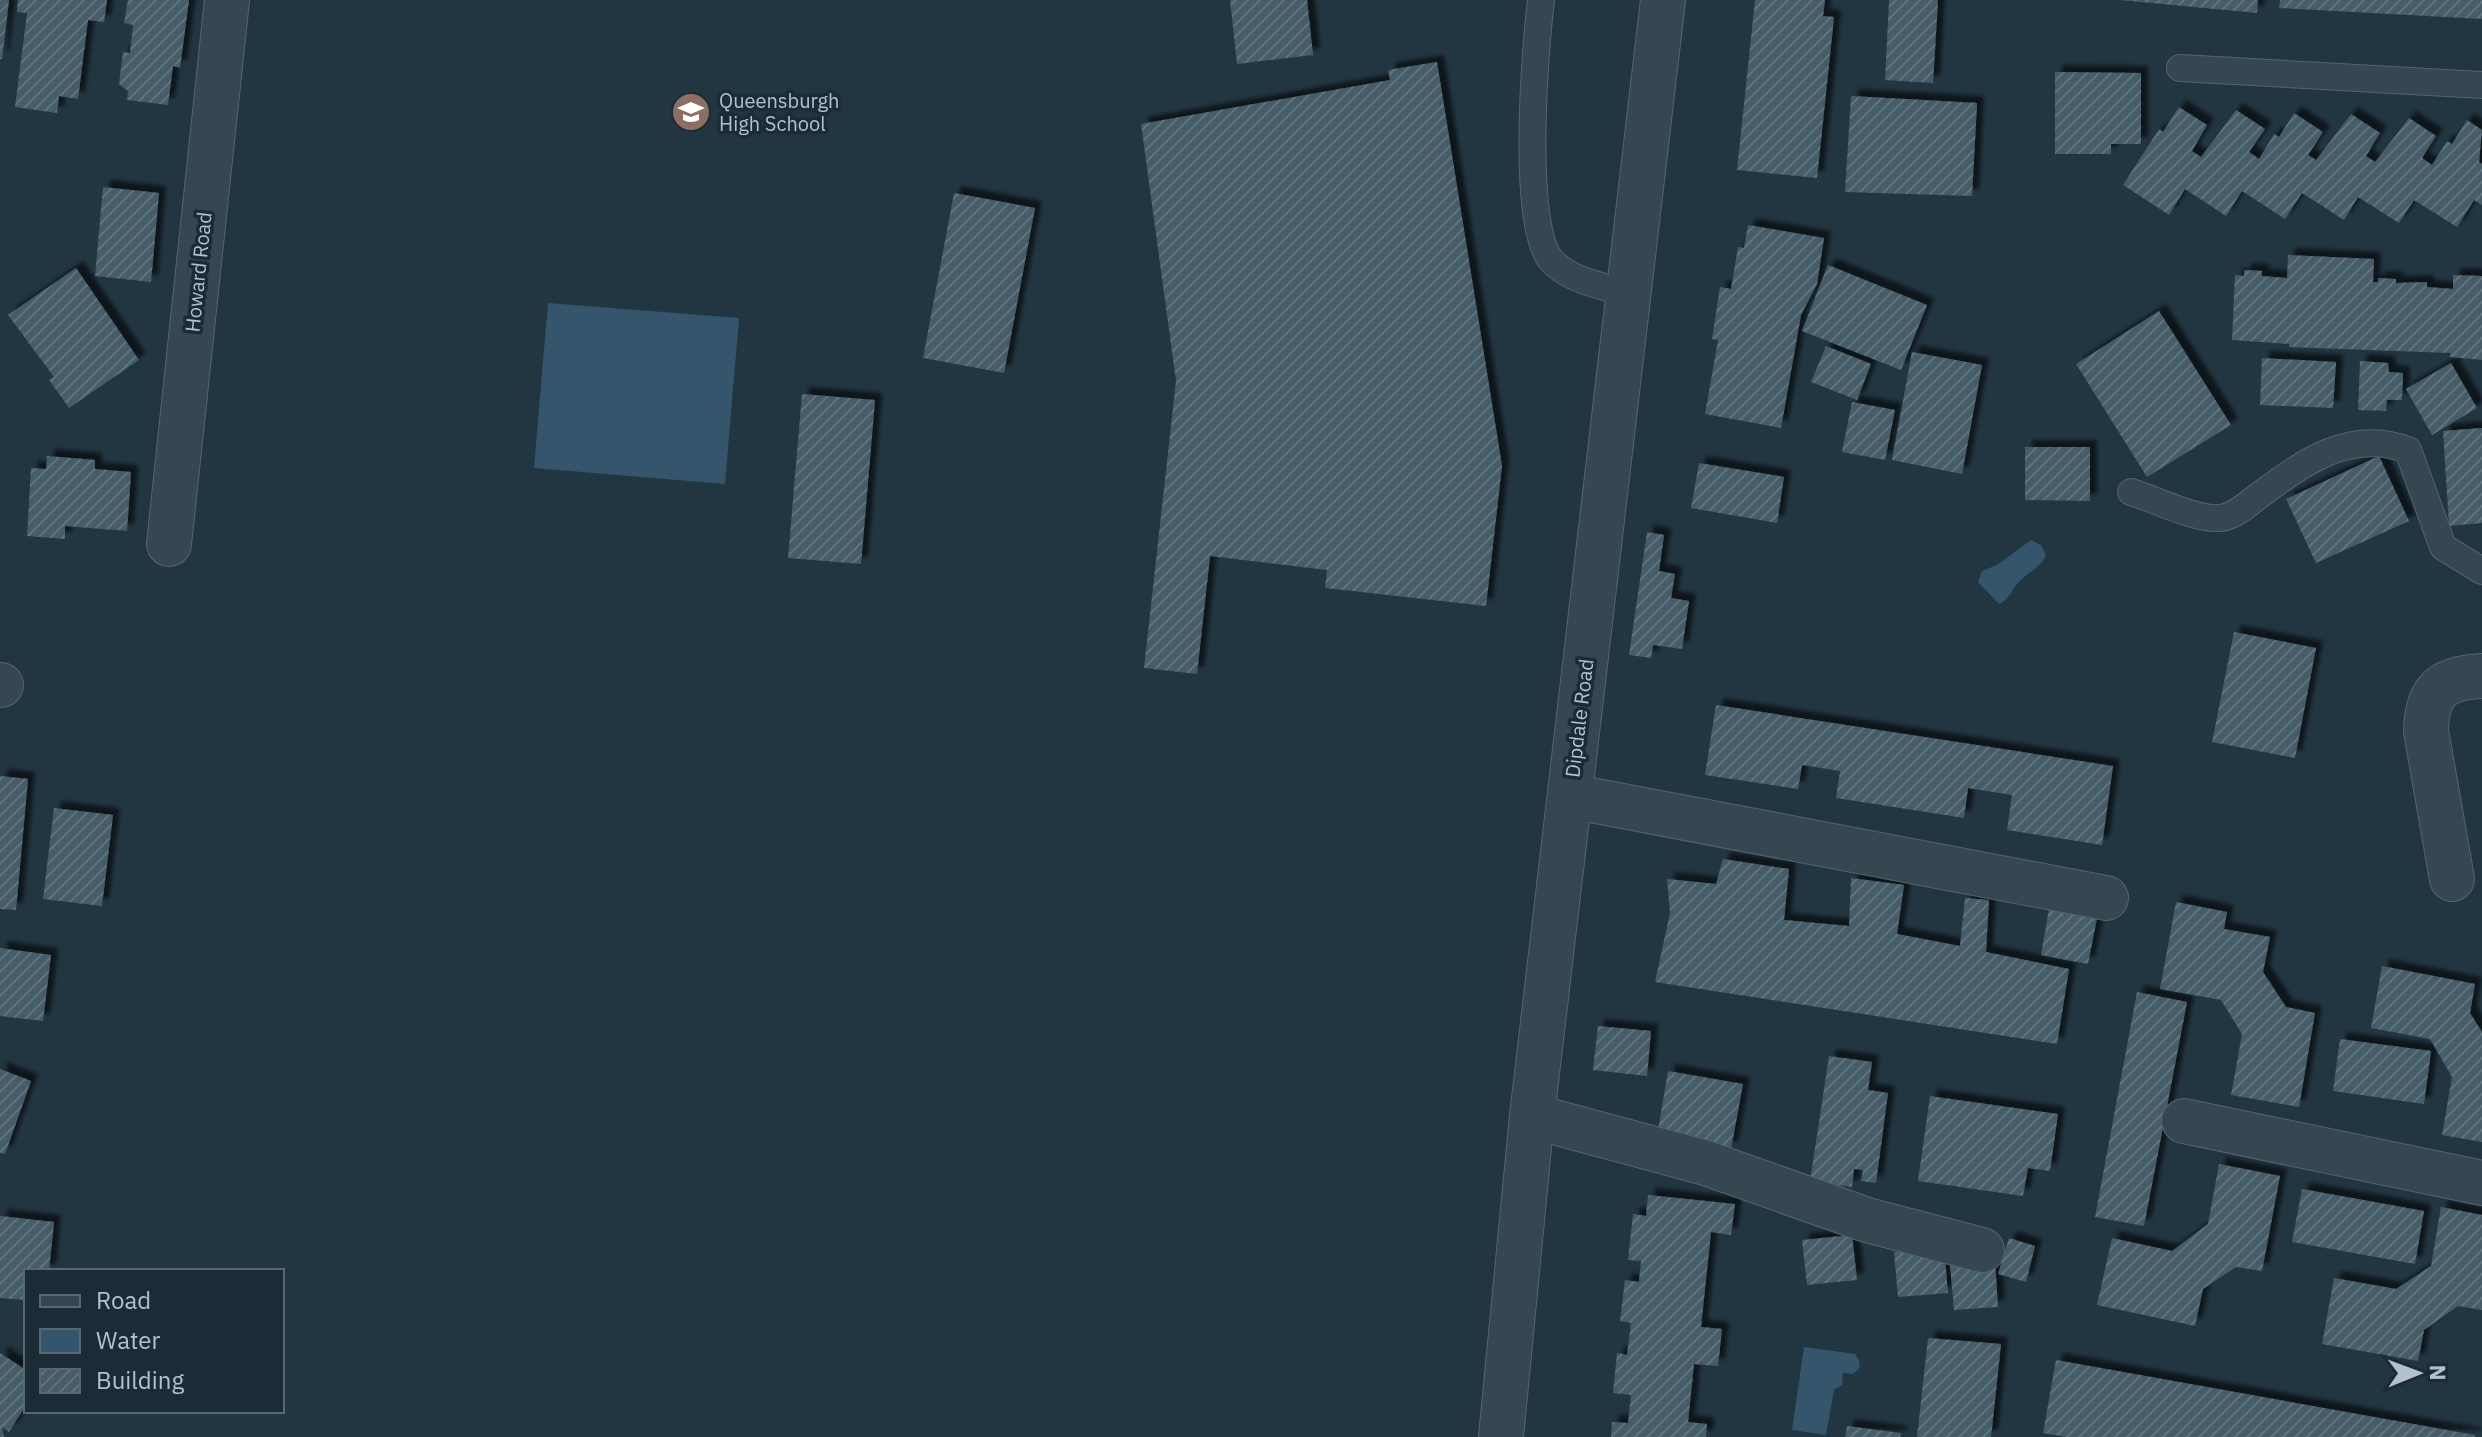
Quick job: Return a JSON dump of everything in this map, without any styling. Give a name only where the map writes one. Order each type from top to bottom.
[{"type":"street","name":"Howard Road","points":[[169,544],[227,0]]},
{"type":"street","name":"Dipdale Road","points":[[1501,1437],[1532,1116],[1663,0]]},
{"type":"street","points":[[2452,879],[2426,731],[2426,710],[2433,693],[2447,683],[2482,676]]},
{"type":"street","points":[[1570,796],[2106,898]]},
{"type":"street","points":[[1532,1116],[1706,1163],[1854,1217],[1982,1250]]},
{"type":"street","points":[[2184,1121],[2482,1183]]},
{"type":"lane","points":[[1541,0],[1533,118],[1537,227],[1546,254],[1561,269],[1629,294]]},
{"type":"lane","points":[[2180,68],[2482,85]]},
{"type":"lane","points":[[2131,492],[2220,519],[2239,511],[2320,454],[2356,442],[2388,443],[2408,450],[2443,547],[2482,571]]},
{"type":"water","points":[[548,303],[739,318],[725,484],[534,468]]},
{"type":"water","points":[[2031,540],[2041,545],[2046,555],[1999,604],[1978,582],[1982,571],[1997,565]]},
{"type":"water","points":[[1804,1347],[1855,1354],[1859,1360],[1860,1367],[1853,1374],[1843,1373],[1842,1385],[1834,1390],[1826,1435],[1792,1430]]},
{"type":"building","points":[[0,0],[9,0],[2,59],[0,59]]},
{"type":"building","points":[[18,0],[107,0],[104,22],[88,20],[78,99],[59,96],[57,113],[15,107],[27,13],[17,12]]},
{"type":"building","points":[[128,0],[189,0],[180,68],[173,66],[168,105],[127,100],[128,91],[119,84],[123,52],[130,53],[133,25],[124,23]]},
{"type":"building","points":[[1230,0],[1307,0],[1313,55],[1237,64]]},
{"type":"building","points":[[1755,0],[1825,0],[1823,16],[1834,17],[1817,178],[1737,170]]},
{"type":"building","points":[[1889,0],[1938,0],[1933,83],[1885,80]]},
{"type":"building","points":[[2120,0],[2258,0],[2257,13]]},
{"type":"building","points":[[2280,0],[2482,0],[2482,19],[2279,8]]},
{"type":"building","points":[[1437,62],[1502,466],[1486,606],[1325,588],[1327,570],[1210,556],[1197,674],[1144,668],[1176,381],[1141,124],[1390,80],[1388,70]]},
{"type":"building","points":[[2055,72],[2141,73],[2141,144],[2111,144],[2111,154],[2055,154]]},
{"type":"building","points":[[1851,96],[1977,103],[1972,196],[1845,192]]},
{"type":"building","points":[[2179,107],[2207,125],[2192,151],[2201,157],[2236,110],[2265,129],[2249,152],[2259,159],[2274,134],[2279,137],[2294,113],[2323,132],[2308,155],[2316,160],[2351,114],[2380,133],[2366,156],[2375,162],[2409,118],[2436,136],[2422,158],[2432,165],[2447,141],[2452,144],[2467,120],[2482,130],[2479,162],[2482,164],[2482,205],[2474,200],[2457,227],[2414,200],[2399,223],[2358,197],[2344,220],[2302,193],[2285,219],[2242,191],[2226,216],[2185,189],[2169,215],[2123,185],[2159,129],[2163,132]]},
{"type":"building","points":[[103,187],[159,193],[151,282],[95,276]]},
{"type":"building","points":[[954,193],[1035,208],[1004,373],[923,358]]},
{"type":"building","points":[[1748,225],[1824,238],[1817,284],[1801,315],[1781,428],[1705,414],[1718,340],[1712,339],[1720,287],[1731,289],[1738,247],[1744,248]]},
{"type":"building","points":[[2288,255],[2374,259],[2373,282],[2378,282],[2378,278],[2396,279],[2396,283],[2427,282],[2427,287],[2453,289],[2453,275],[2482,276],[2482,360],[2450,357],[2450,353],[2289,347],[2289,344],[2232,340],[2235,275],[2244,276],[2244,270],[2262,271],[2262,276],[2287,278]]},
{"type":"building","points":[[1828,265],[1927,305],[1901,370],[1802,331]]},
{"type":"building","points":[[76,268],[139,360],[69,408],[49,380],[54,377],[8,315]]},
{"type":"building","points":[[2159,311],[2231,425],[2147,477],[2076,364]]},
{"type":"building","points":[[1826,346],[1871,364],[1857,400],[1811,382]]},
{"type":"building","points":[[1912,352],[1982,365],[1962,474],[1892,460]]},
{"type":"building","points":[[2262,358],[2336,362],[2333,408],[2260,405]]},
{"type":"building","points":[[2360,361],[2388,363],[2389,372],[2403,373],[2402,400],[2387,400],[2386,411],[2358,410]]},
{"type":"building","points":[[2451,363],[2477,408],[2432,435],[2406,389]]},
{"type":"building","points":[[802,394],[875,400],[861,564],[788,558]]},
{"type":"building","points":[[1852,402],[1895,410],[1885,460],[1842,452]]},
{"type":"building","points":[[2482,428],[2482,523],[2449,526],[2443,431]]},
{"type":"building","points":[[2025,447],[2090,447],[2090,501],[2025,500]]},
{"type":"building","points":[[47,456],[95,460],[95,469],[131,472],[127,531],[65,526],[65,539],[27,536],[31,468],[46,469]]},
{"type":"building","points":[[2379,456],[2409,521],[2316,563],[2286,499]]},
{"type":"building","points":[[1699,463],[1784,477],[1777,523],[1691,508]]},
{"type":"building","points":[[1647,532],[1664,535],[1659,571],[1675,574],[1671,598],[1689,601],[1682,649],[1653,645],[1651,658],[1629,655]]},
{"type":"building","points":[[2234,632],[2316,648],[2295,758],[2212,742]]},
{"type":"building","points":[[1716,705],[2113,766],[2102,845],[2007,830],[2012,795],[1968,788],[1964,818],[1836,798],[1840,771],[1802,765],[1798,789],[1705,775]]},
{"type":"building","points":[[0,776],[28,779],[16,910],[0,909]]},
{"type":"building","points":[[54,808],[113,815],[102,906],[43,899]]},
{"type":"building","points":[[1723,859],[1789,869],[1784,920],[1849,926],[1851,878],[1904,885],[1897,934],[1960,946],[1965,898],[1989,900],[1986,952],[2069,969],[2057,1044],[1655,982],[1670,913],[1667,879],[1716,884]]},
{"type":"building","points":[[2176,902],[2227,912],[2224,929],[2270,937],[2263,972],[2286,1007],[2315,1013],[2299,1107],[2231,1095],[2242,1034],[2221,1000],[2160,989]]},
{"type":"building","points":[[2049,909],[2097,918],[2088,964],[2041,955]]},
{"type":"building","points":[[0,948],[51,955],[43,1021],[0,1016]]},
{"type":"building","points":[[2382,966],[2475,984],[2470,1013],[2482,1032],[2482,1142],[2442,1135],[2452,1077],[2430,1039],[2371,1028]]},
{"type":"building","points":[[2137,992],[2187,1002],[2144,1226],[2095,1217]]},
{"type":"building","points":[[1598,1026],[1651,1031],[1647,1076],[1593,1070]]},
{"type":"building","points":[[2340,1039],[2431,1051],[2424,1104],[2333,1091]]},
{"type":"building","points":[[1829,1056],[1872,1062],[1868,1090],[1888,1093],[1876,1183],[1861,1181],[1863,1170],[1854,1169],[1852,1187],[1810,1181]]},
{"type":"building","points":[[0,1069],[31,1081],[5,1154],[0,1153]]},
{"type":"building","points":[[1668,1071],[1743,1084],[1731,1149],[1657,1136]]},
{"type":"building","points":[[1930,1096],[2058,1114],[2050,1171],[2028,1168],[2023,1196],[1918,1181]]},
{"type":"building","points":[[2219,1164],[2280,1176],[2262,1271],[2236,1267],[2203,1289],[2195,1326],[2097,1305],[2112,1238],[2172,1251],[2208,1224]]},
{"type":"building","points":[[2302,1189],[2424,1211],[2415,1264],[2292,1242]]},
{"type":"building","points":[[1648,1195],[1735,1204],[1731,1235],[1711,1232],[1701,1327],[1722,1329],[1718,1366],[1694,1364],[1688,1422],[1707,1424],[1706,1437],[1611,1437],[1612,1422],[1628,1423],[1631,1395],[1613,1393],[1617,1353],[1627,1355],[1631,1323],[1620,1321],[1625,1280],[1639,1282],[1641,1261],[1628,1260],[1633,1214],[1646,1216]]},
{"type":"building","points":[[2441,1207],[2482,1215],[2482,1310],[2458,1306],[2424,1330],[2418,1361],[2322,1344],[2334,1278],[2396,1289],[2431,1266]]},
{"type":"building","points":[[0,1216],[54,1222],[49,1269],[24,1269],[24,1300],[0,1298]]},
{"type":"building","points":[[1852,1235],[1857,1280],[1807,1285],[1802,1240]]},
{"type":"building","points":[[2009,1238],[2035,1246],[2026,1282],[1998,1274]]},
{"type":"building","points":[[1944,1248],[1948,1293],[1898,1297],[1894,1252]]},
{"type":"building","points":[[1995,1262],[1998,1307],[1954,1310],[1950,1265]]},
{"type":"building","points":[[1928,1338],[2001,1344],[1991,1437],[1917,1437]]},
{"type":"building","points":[[0,1353],[24,1369],[24,1408],[9,1432],[2,1427],[4,1437],[0,1437]]},
{"type":"building","points":[[2056,1360],[2475,1437],[2066,1437],[2043,1433]]},
{"type":"building","points":[[1847,1426],[1901,1433],[1900,1437],[1845,1437]]},
{"type":"place","name":"Queensburgh High School","points":[[691,112]]}]
